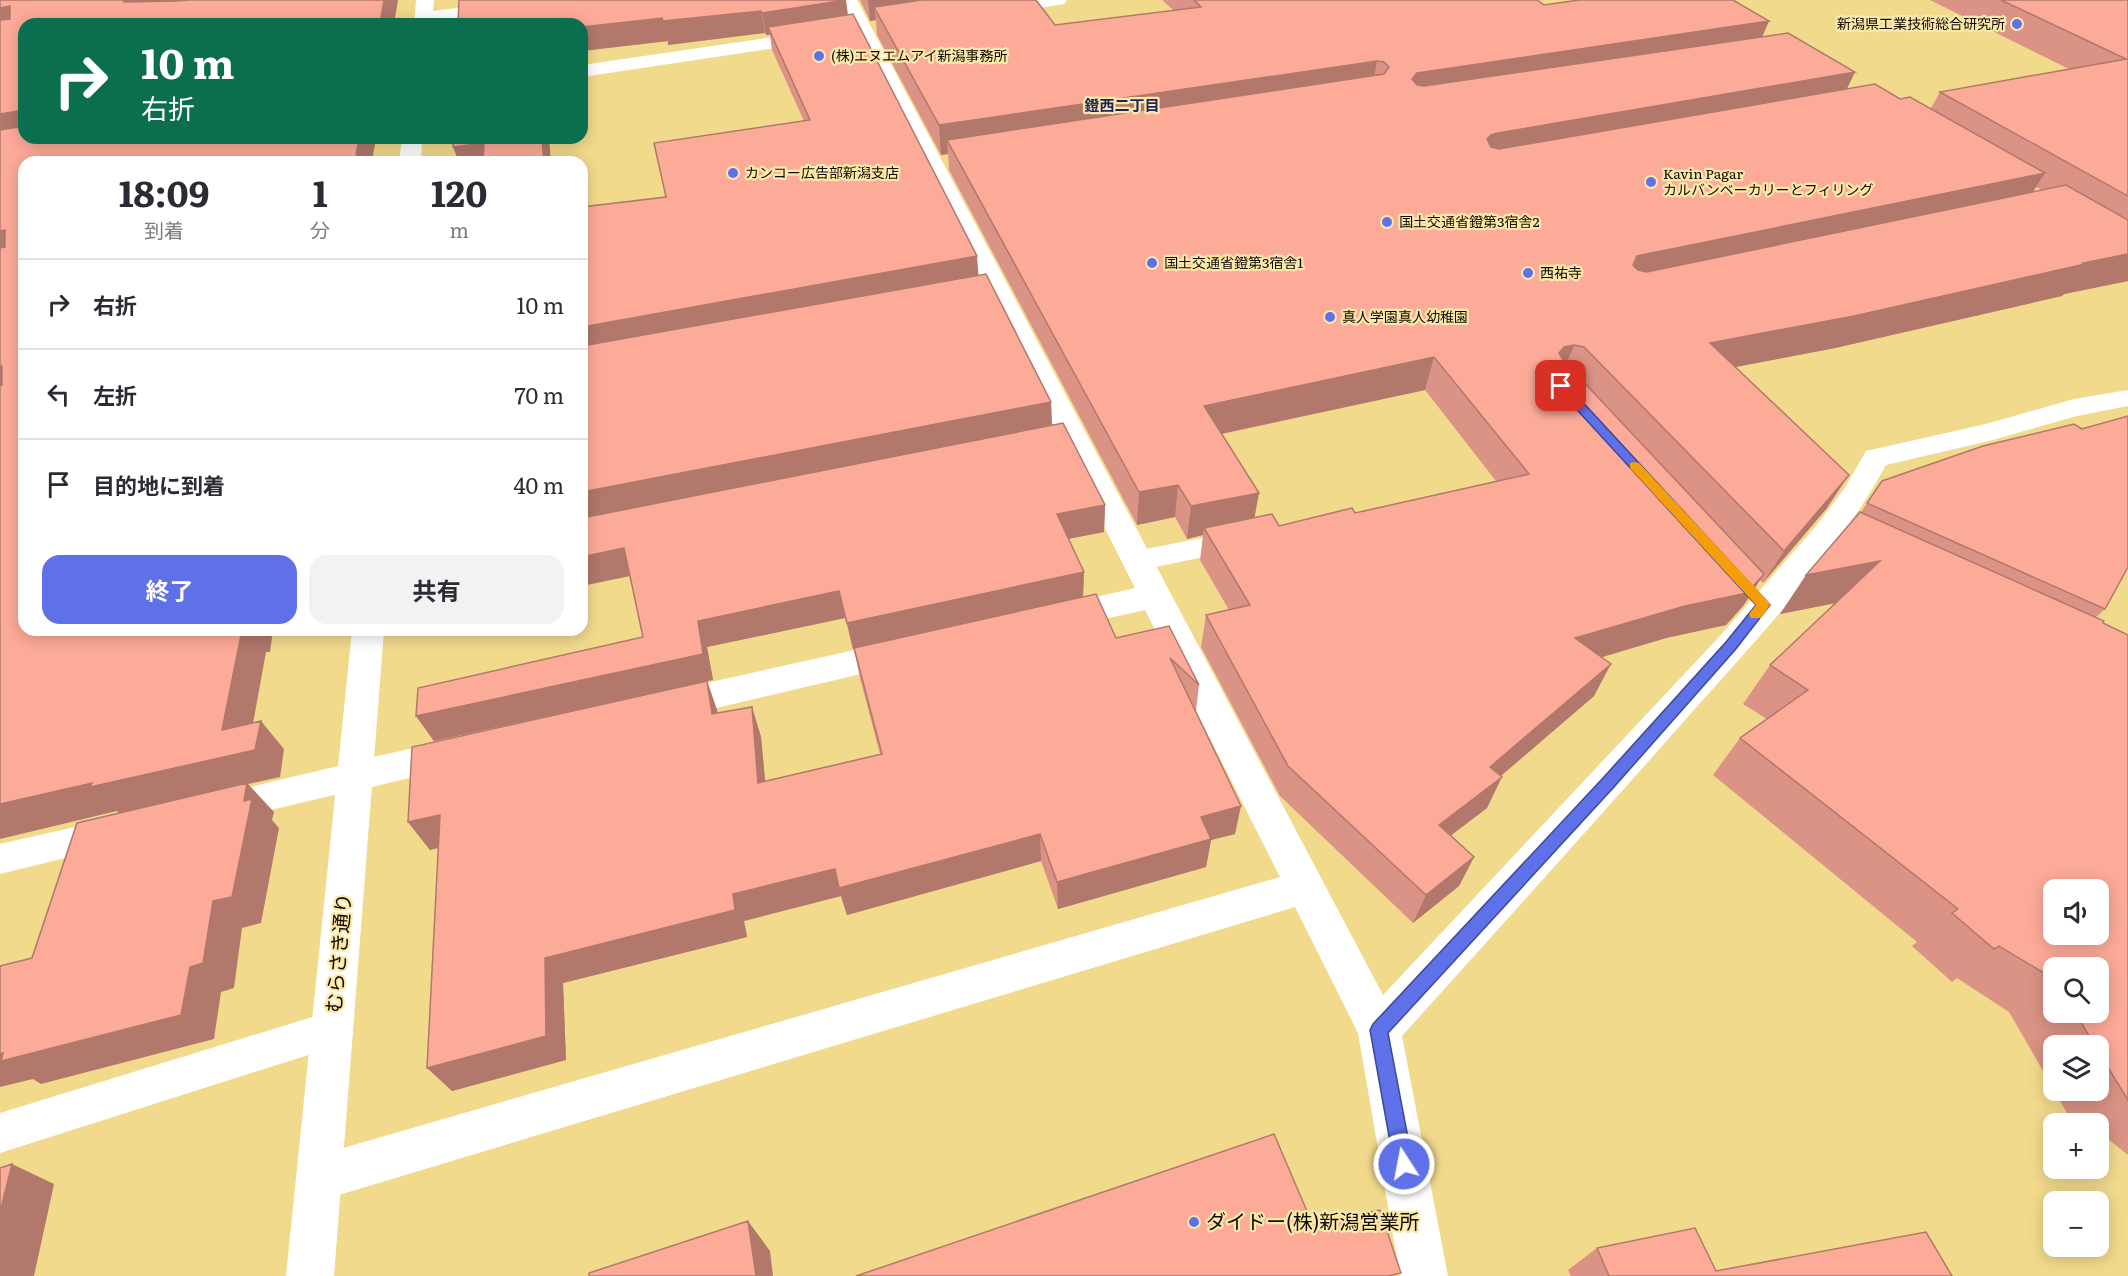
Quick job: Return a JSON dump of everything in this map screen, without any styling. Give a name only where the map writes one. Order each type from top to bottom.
[{"type":"street","points":[[424,14],[567,0]]},
{"type":"street","points":[[848,0],[859,31],[943,163],[983,291],[1060,438],[1136,561],[1379,1030],[1424,1276]]},
{"type":"street","points":[[978,13],[1058,0]]},
{"type":"street","points":[[588,70],[859,31]]},
{"type":"street","points":[[1379,1030],[1731,646],[1755,596],[1838,538],[1855,495],[1876,458],[1989,432],[2074,408],[2128,398]]},
{"type":"street","points":[[1026,624],[1154,596]]},
{"type":"street","name":"むらさき通り","points":[[310,1276],[367,636]]},
{"type":"street","points":[[644,711],[934,645]]},
{"type":"street","points":[[355,776],[482,747]]},
{"type":"street","points":[[319,1178],[1304,887]]},
{"type":"lane","points":[[1136,561],[1261,536]]},
{"type":"lane","points":[[195,814],[355,776]]},
{"type":"lane","points":[[0,859],[137,827]]},
{"type":"lane","points":[[0,1133],[332,1030]]},
{"type":"building","points":[[0,0],[123,0],[124,2],[384,0],[381,18],[18,18],[18,111],[0,114],[0,20],[10,19],[10,6],[0,8]]},
{"type":"building","points":[[459,0],[846,0],[762,13],[761,11],[663,21],[662,18],[588,26],[588,18],[458,18]]},
{"type":"building","points":[[922,0],[1036,0],[1055,25],[1201,7],[1194,0],[1537,0],[1544,5],[1579,0],[1733,0],[1769,21],[1417,73],[1412,79],[1417,85],[1424,86],[1788,33],[1855,72],[1498,133],[1487,139],[1491,147],[1499,149],[1875,84],[1900,99],[1910,97],[2045,173],[1637,256],[1633,265],[1638,270],[1647,272],[2066,185],[2128,220],[2128,254],[1854,316],[1710,343],[1849,475],[1784,551],[1584,347],[1574,345],[1564,347],[1559,353],[1563,360],[1764,574],[1747,593],[1685,606],[1575,638],[1611,664],[1490,767],[1502,777],[1439,825],[1474,857],[1426,895],[1288,766],[1206,615],[1250,605],[1204,528],[1272,514],[1279,526],[1352,508],[1355,513],[1529,474],[1434,357],[1204,406],[1259,493],[1191,506],[1178,485],[1139,492],[947,140],[1384,74],[1389,67],[1384,62],[1377,61],[939,125],[874,7]]},
{"type":"building","points":[[2001,0],[2128,0],[2128,196],[1940,92],[2126,59]]},
{"type":"building","points":[[853,14],[977,256],[588,326],[588,206],[666,197],[654,143],[810,120],[768,27]]},
{"type":"building","points":[[18,127],[18,144],[358,144],[356,156],[18,156],[18,636],[241,636],[222,730],[261,721],[255,750],[90,787],[92,783],[0,804],[0,386],[2,385],[2,366],[0,367],[0,248],[5,247],[5,230],[0,231],[0,130]]},
{"type":"building","points":[[453,144],[476,144],[453,147]]},
{"type":"building","points":[[484,144],[542,144],[544,156],[483,156]]},
{"type":"building","points":[[986,274],[1051,402],[588,491],[588,345]]},
{"type":"building","points":[[2128,416],[2128,567],[2105,609],[1867,503],[1882,481],[1983,446],[2074,424],[2082,429]]},
{"type":"building","points":[[1063,423],[1105,505],[1057,514],[1084,572],[847,623],[839,591],[698,621],[703,654],[416,716],[418,688],[643,637],[624,548],[588,556],[588,517]]},
{"type":"building","points":[[1860,512],[2104,621],[2103,623],[2128,635],[2128,1100],[2109,1069],[2109,1035],[2089,1035],[2081,1023],[2109,1023],[2109,957],[2043,957],[2043,972],[1999,946],[1994,949],[1952,913],[1958,909],[1740,738],[1808,690],[1770,665],[1880,561],[1806,575]]},
{"type":"building","points":[[1096,594],[1116,638],[1169,626],[1199,685],[1170,658],[1241,806],[1201,817],[1211,839],[1057,882],[1040,834],[839,888],[835,869],[733,894],[735,910],[545,958],[546,1036],[427,1068],[440,815],[408,822],[412,747],[707,681],[712,714],[752,707],[758,783],[882,754],[854,648]]},
{"type":"building","points":[[247,783],[244,801],[252,799],[232,897],[213,901],[203,963],[190,967],[181,1015],[1,1061],[3,1053],[0,1054],[0,966],[32,958],[77,823]]},
{"type":"building","points":[[1274,1134],[1312,1223],[1380,1210],[1401,1273],[1388,1276],[856,1276]]},
{"type":"building","points":[[12,1164],[0,1212],[0,1168]]},
{"type":"building","points":[[748,1221],[756,1276],[589,1276],[589,1273]]},
{"type":"building","points":[[1695,1228],[1716,1271],[1926,1232],[1952,1276],[1609,1276],[1597,1248]]},
{"type":"slow traffic","points":[[1634,466],[1763,605],[1756,614]]},
{"type":"place","name":"新潟県工業技術総合研究所","points":[[2017,24]]},
{"type":"place","name":"(株)エヌエムアイ新潟事務所","points":[[819,56]]},
{"type":"place","name":"カンコー広告部新潟支店","points":[[733,173]]},
{"type":"place","name":"Kavin Pagar カルバンベーカリーとフィリング","points":[[1651,182]]},
{"type":"place","name":"国土交通省鐙第3宿舎2","points":[[1387,222]]},
{"type":"place","name":"国土交通省鐙第3宿舎1","points":[[1152,263]]},
{"type":"place","name":"西祐寺","points":[[1528,273]]},
{"type":"place","name":"真人学園真人幼稚園","points":[[1330,317]]},
{"type":"place","name":"ダイドー(株)新潟営業所","points":[[1194,1222]]},
{"type":"district","name":"鐙西二丁目","points":[[1122,106]]},
{"type":"route","points":[[1404,1164],[1379,1030],[1731,646],[1763,605],[1561,386]]}]
